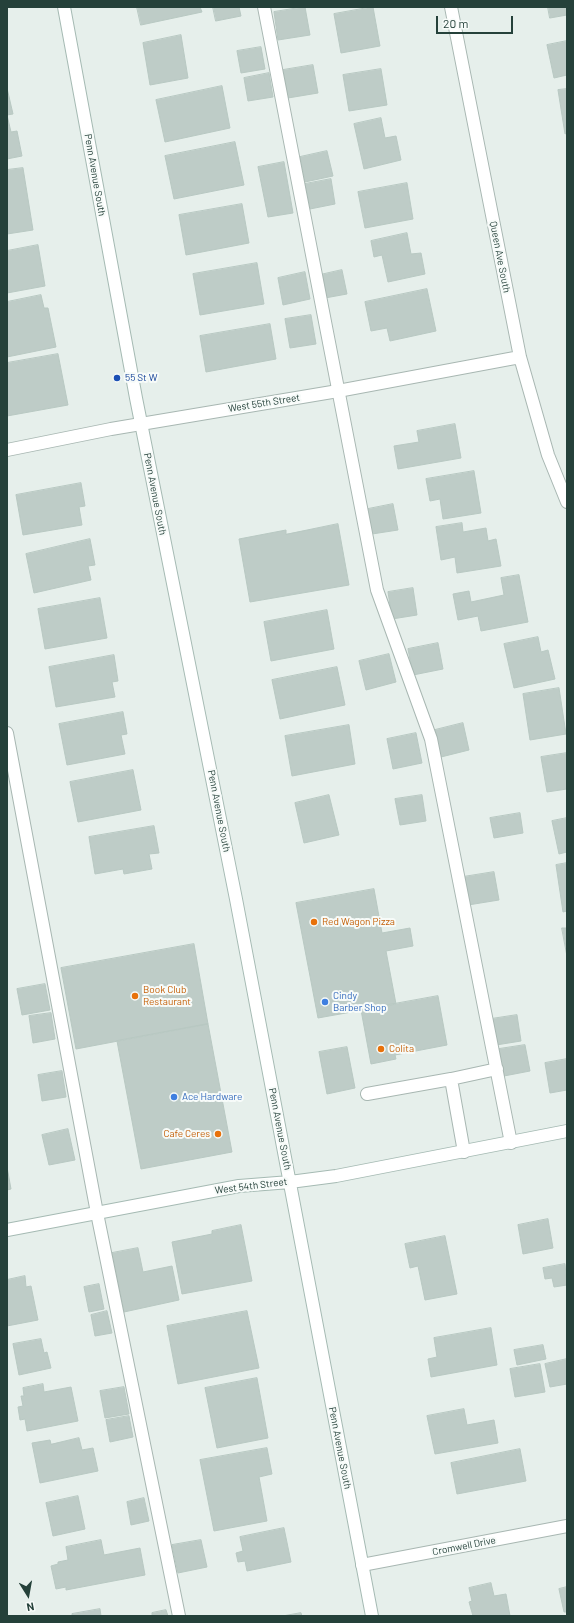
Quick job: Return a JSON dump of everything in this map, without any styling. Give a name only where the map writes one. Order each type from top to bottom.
[{"type":"street","name":"Penn Avenue South","points":[[64,7],[141,424],[231,876],[372,1616]]},
{"type":"street","points":[[264,7],[377,590],[431,739],[511,1143]]},
{"type":"street","name":"Queen Ave South","points":[[451,7],[520,358],[548,454],[567,502]]},
{"type":"street","name":"West 55th Street","points":[[7,450],[141,424],[338,391],[520,358]]},
{"type":"street","points":[[7,733],[97,1213],[179,1616]]},
{"type":"street","points":[[367,1094],[497,1069]]},
{"type":"street","points":[[451,1079],[464,1152]]},
{"type":"street","name":"West 54th Street","points":[[7,1230],[239,1186],[290,1182],[336,1176],[567,1131]]},
{"type":"street","name":"Cromwell Drive","points":[[362,1565],[567,1526]]},
{"type":"building","points":[[137,7],[200,7],[202,12],[141,25]]},
{"type":"building","points":[[213,7],[239,7],[241,16],[216,21]]},
{"type":"building","points":[[305,7],[310,35],[278,40],[274,12]]},
{"type":"building","points":[[373,7],[380,46],[341,53],[334,14]]},
{"type":"building","points":[[548,7],[567,7],[567,15],[550,18]]},
{"type":"building","points":[[181,35],[188,78],[150,85],[143,43]]},
{"type":"building","points":[[567,41],[567,75],[554,78],[547,45]]},
{"type":"building","points":[[261,47],[265,69],[241,73],[237,51]]},
{"type":"building","points":[[313,65],[318,93],[288,98],[283,70]]},
{"type":"building","points":[[381,69],[387,105],[349,111],[343,75]]},
{"type":"building","points":[[269,73],[273,97],[248,101],[244,78]]},
{"type":"building","points":[[222,86],[230,128],[165,142],[156,100]]},
{"type":"building","points":[[7,88],[13,114],[7,115]]},
{"type":"building","points":[[567,89],[567,133],[565,134],[558,90]]},
{"type":"building","points":[[7,115],[11,132],[17,131],[22,156],[7,159]]},
{"type":"building","points":[[381,118],[385,138],[396,136],[401,160],[364,169],[354,124]]},
{"type":"building","points":[[235,142],[244,185],[174,199],[165,156]]},
{"type":"building","points":[[327,151],[333,176],[305,182],[300,157]]},
{"type":"building","points":[[284,162],[293,213],[268,217],[258,167]]},
{"type":"building","points":[[23,168],[33,230],[7,234],[7,170]]},
{"type":"building","points":[[331,179],[335,204],[310,209],[305,184]]},
{"type":"building","points":[[407,183],[413,219],[365,228],[358,192]]},
{"type":"building","points":[[242,204],[249,243],[186,255],[179,215]]},
{"type":"building","points":[[407,233],[411,254],[421,253],[425,274],[388,282],[382,255],[374,257],[371,241]]},
{"type":"building","points":[[38,245],[45,286],[7,293],[7,251]]},
{"type":"building","points":[[257,263],[264,304],[200,315],[193,274]]},
{"type":"building","points":[[342,270],[347,294],[325,298],[320,275]]},
{"type":"building","points":[[305,272],[310,299],[283,305],[278,278]]},
{"type":"building","points":[[427,289],[436,331],[390,341],[387,328],[371,331],[365,302]]},
{"type":"building","points":[[41,295],[44,308],[48,308],[56,347],[7,357],[7,302]]},
{"type":"building","points":[[311,315],[316,344],[290,348],[285,319]]},
{"type":"building","points":[[270,324],[276,359],[206,372],[200,336]]},
{"type":"building","points":[[58,354],[68,405],[7,416],[7,363]]},
{"type":"building","points":[[455,424],[461,458],[398,469],[394,446],[419,442],[417,431]]},
{"type":"building","points":[[474,471],[481,513],[443,519],[440,499],[430,501],[426,479]]},
{"type":"building","points":[[81,483],[85,506],[79,507],[82,525],[23,535],[16,495]]},
{"type":"building","points":[[393,504],[398,530],[372,534],[368,509]]},
{"type":"building","points":[[462,523],[463,532],[486,528],[488,541],[496,539],[501,566],[457,573],[455,557],[441,560],[436,527]]},
{"type":"building","points":[[338,524],[349,585],[250,602],[239,539],[286,530],[286,534]]},
{"type":"building","points":[[90,539],[95,565],[88,566],[91,580],[34,593],[26,554]]},
{"type":"building","points":[[519,575],[528,622],[481,631],[478,616],[458,620],[453,594],[469,591],[471,602],[504,595],[501,578]]},
{"type":"building","points":[[413,588],[417,615],[392,619],[388,592]]},
{"type":"building","points":[[100,598],[107,638],[45,649],[38,609]]},
{"type":"building","points":[[327,610],[334,649],[271,661],[264,622]]},
{"type":"building","points":[[538,637],[541,652],[548,650],[555,679],[514,688],[504,644]]},
{"type":"building","points":[[438,643],[443,669],[413,675],[408,649]]},
{"type":"building","points":[[389,654],[396,682],[366,690],[359,661]]},
{"type":"building","points":[[114,655],[118,681],[112,682],[115,697],[56,707],[49,667]]},
{"type":"building","points":[[337,667],[345,705],[280,719],[272,680]]},
{"type":"building","points":[[559,688],[566,734],[530,740],[523,694]]},
{"type":"building","points":[[123,712],[127,734],[121,735],[125,754],[67,765],[59,724]]},
{"type":"building","points":[[463,723],[469,750],[441,757],[435,730]]},
{"type":"building","points":[[349,725],[355,764],[292,776],[285,736]]},
{"type":"building","points":[[416,733],[422,763],[393,769],[387,739]]},
{"type":"building","points":[[567,753],[567,789],[547,792],[541,757]]},
{"type":"building","points":[[133,770],[141,810],[78,822],[70,782]]},
{"type":"building","points":[[329,795],[339,835],[304,843],[295,803]]},
{"type":"building","points":[[422,795],[426,821],[400,825],[395,799]]},
{"type":"building","points":[[520,813],[523,833],[494,838],[490,818]]},
{"type":"building","points":[[567,818],[567,852],[559,854],[552,821]]},
{"type":"building","points":[[154,826],[159,853],[149,854],[152,869],[124,874],[123,869],[95,874],[89,837]]},
{"type":"building","points":[[567,863],[567,911],[563,912],[556,865]]},
{"type":"building","points":[[494,872],[499,900],[468,905],[463,877]]},
{"type":"building","points":[[374,889],[382,933],[410,928],[413,946],[386,951],[396,1004],[318,1018],[296,903]]},
{"type":"building","points":[[562,928],[567,928],[567,956]]},
{"type":"building","name":"Book Club Restaurant","points":[[194,944],[208,1024],[76,1049],[61,968]]},
{"type":"building","points":[[45,984],[50,1010],[22,1015],[17,989]]},
{"type":"building","points":[[438,996],[447,1045],[395,1055],[396,1059],[371,1064],[361,1010]]},
{"type":"building","points":[[51,1013],[55,1039],[33,1043],[29,1016]]},
{"type":"building","points":[[517,1015],[521,1041],[496,1045],[491,1019]]},
{"type":"building","name":"Ace Hardware","points":[[208,1024],[232,1152],[141,1169],[117,1041]]},
{"type":"building","points":[[525,1045],[530,1071],[504,1076],[499,1049]]},
{"type":"building","points":[[347,1047],[355,1088],[327,1094],[319,1052]]},
{"type":"building","points":[[567,1059],[567,1090],[550,1093],[545,1063]]},
{"type":"building","points":[[62,1071],[66,1097],[42,1101],[38,1075]]},
{"type":"building","points":[[68,1129],[75,1160],[49,1165],[42,1135]]},
{"type":"building","points":[[7,1167],[11,1189],[7,1190]]},
{"type":"building","points":[[548,1219],[553,1248],[523,1254],[518,1225]]},
{"type":"building","points":[[241,1225],[252,1281],[182,1294],[172,1242],[212,1234],[212,1231]]},
{"type":"building","points":[[445,1236],[457,1294],[425,1300],[418,1266],[410,1268],[405,1244]]},
{"type":"building","points":[[138,1248],[143,1272],[172,1266],[179,1300],[124,1312],[112,1253]]},
{"type":"building","points":[[565,1264],[567,1285],[554,1287],[552,1278],[545,1279],[543,1268]]},
{"type":"building","points":[[25,1276],[26,1287],[31,1286],[38,1320],[7,1326],[7,1280]]},
{"type":"building","points":[[99,1284],[104,1309],[89,1312],[84,1287]]},
{"type":"building","points":[[107,1311],[112,1333],[95,1336],[91,1315]]},
{"type":"building","points":[[247,1311],[259,1368],[178,1384],[167,1326]]},
{"type":"building","points":[[491,1328],[497,1365],[431,1377],[428,1359],[437,1357],[434,1338]]},
{"type":"building","points":[[41,1339],[44,1353],[47,1352],[51,1368],[19,1375],[13,1344]]},
{"type":"building","points":[[543,1345],[546,1359],[517,1365],[514,1350]]},
{"type":"building","points":[[567,1359],[567,1384],[550,1387],[545,1364]]},
{"type":"building","points":[[540,1364],[545,1392],[515,1397],[510,1369]]},
{"type":"building","points":[[257,1378],[268,1438],[217,1448],[205,1388]]},
{"type":"building","points":[[43,1384],[44,1392],[71,1387],[78,1421],[27,1431],[25,1419],[20,1420],[18,1407],[23,1406],[21,1396],[24,1396],[23,1388]]},
{"type":"building","points":[[124,1387],[129,1414],[105,1418],[100,1391]]},
{"type":"building","points":[[464,1409],[467,1425],[494,1420],[498,1443],[435,1454],[427,1416]]},
{"type":"building","points":[[129,1416],[133,1437],[110,1442],[106,1420]]},
{"type":"building","points":[[79,1438],[82,1450],[93,1448],[98,1471],[40,1483],[32,1443],[50,1440],[51,1444]]},
{"type":"building","points":[[267,1448],[272,1474],[259,1477],[267,1521],[214,1531],[200,1460]]},
{"type":"building","points":[[520,1449],[526,1481],[457,1494],[451,1463]]},
{"type":"building","points":[[78,1496],[85,1529],[53,1536],[46,1503]]},
{"type":"building","points":[[144,1498],[149,1521],[131,1525],[127,1502]]},
{"type":"building","points":[[284,1528],[291,1562],[247,1571],[245,1561],[238,1562],[236,1553],[243,1551],[240,1537]]},
{"type":"building","points":[[101,1540],[104,1555],[140,1548],[145,1575],[66,1590],[66,1587],[56,1589],[51,1566],[58,1564],[58,1562],[68,1560],[66,1547]]},
{"type":"building","points":[[201,1540],[207,1567],[178,1573],[172,1545]]},
{"type":"building","points":[[491,1583],[494,1596],[506,1594],[510,1616],[473,1616],[469,1602],[472,1601],[469,1588]]},
{"type":"building","points":[[567,1587],[567,1612],[564,1612],[559,1589]]},
{"type":"building","points":[[100,1609],[101,1616],[72,1616],[72,1614]]},
{"type":"building","points":[[166,1610],[168,1616],[152,1616],[152,1613]]},
{"type":"building","points":[[301,1613],[302,1616],[283,1616]]},
{"type":"place","name":"55 St W","points":[[117,378]]},
{"type":"place","name":"Red Wagon Pizza","points":[[314,922]]},
{"type":"place","name":"Book Club Restaurant","points":[[135,996]]},
{"type":"place","name":"Cindy Barber Shop","points":[[325,1002]]},
{"type":"place","name":"Colita","points":[[381,1049]]},
{"type":"place","name":"Ace Hardware","points":[[174,1097]]},
{"type":"place","name":"Cafe Ceres","points":[[218,1134]]}]
